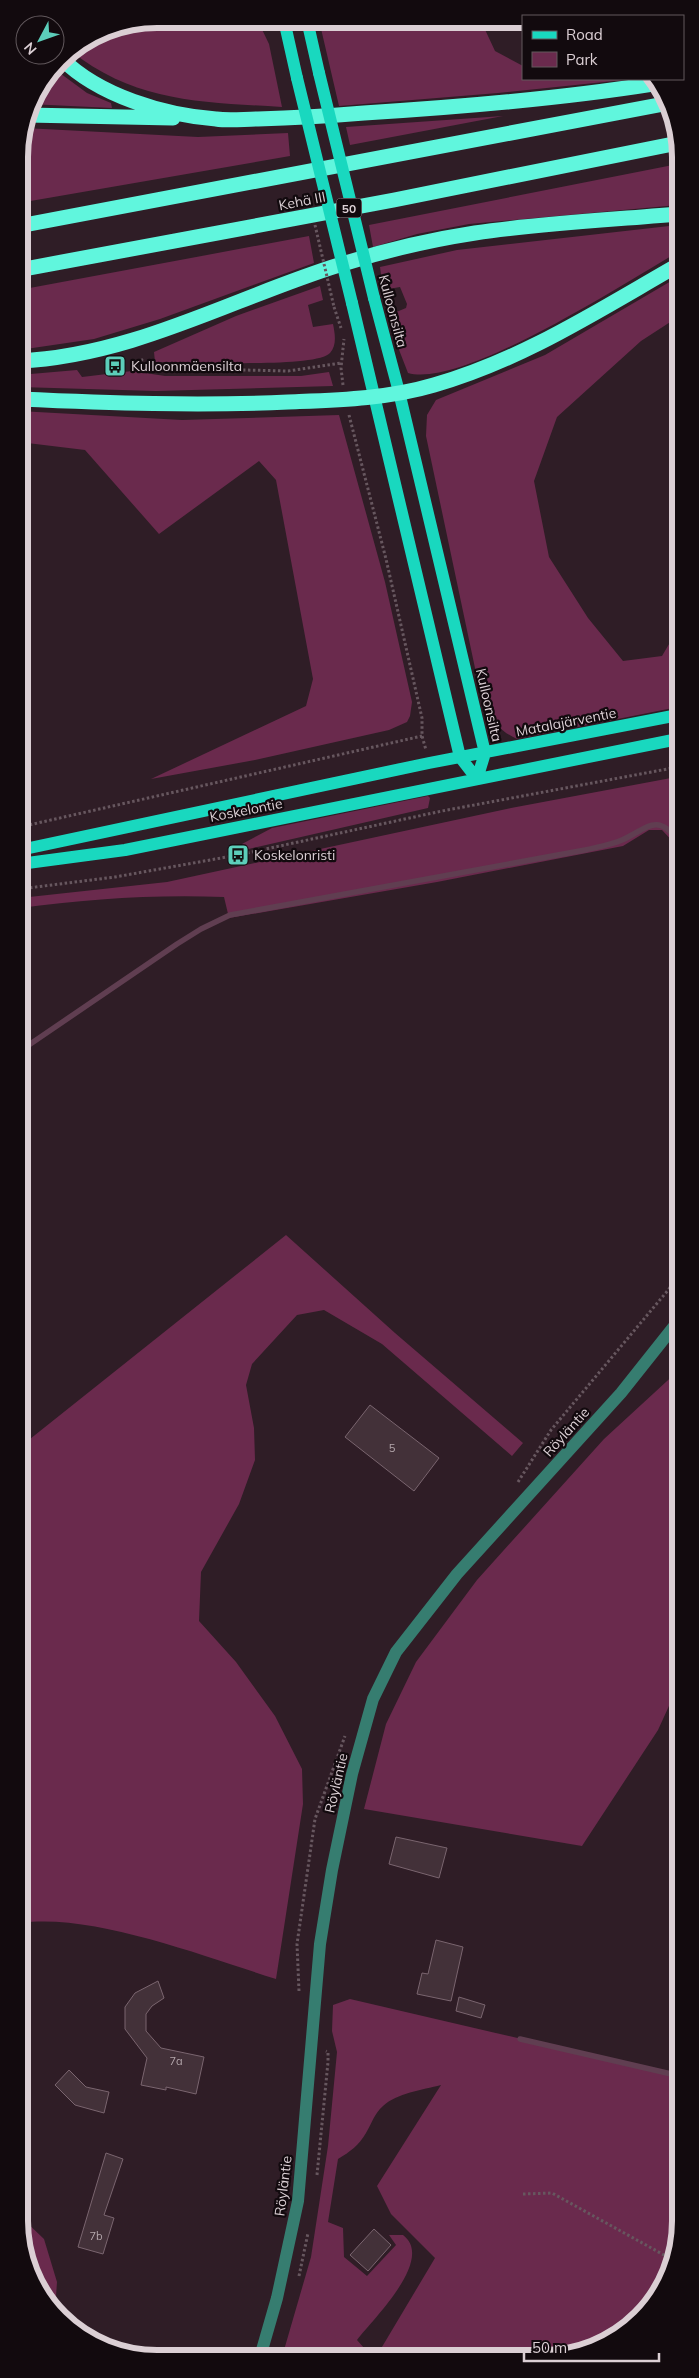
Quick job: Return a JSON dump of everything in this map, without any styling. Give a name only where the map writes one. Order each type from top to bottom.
[{"type":"highway","points":[[66,64],[100,86],[125,97],[160,110],[217,120]]},
{"type":"highway","points":[[34,115],[217,120],[297,118],[464,107],[649,85]]},
{"type":"highway","name":"Kehä III","points":[[28,224],[661,105]]},
{"type":"highway","name":"Kehä III","points":[[28,268],[671,145]]},
{"type":"highway","points":[[28,360],[76,354],[131,342],[283,285],[397,248],[475,233],[672,215]]},
{"type":"highway","points":[[28,398],[141,404],[228,404],[345,400],[434,386],[503,360],[540,343],[672,268]]},
{"type":"main road","points":[[286,28],[460,758],[477,779],[672,740]]},
{"type":"main road","name":"Kulloonsilta","points":[[310,28],[319,74],[399,392],[485,753],[477,779]]},
{"type":"main road","name":"Matalajärventie","points":[[460,758],[672,716]]},
{"type":"main road","name":"Koskelontie","points":[[28,848],[460,758]]},
{"type":"main road","name":"Koskelontie","points":[[28,863],[125,850],[477,779]]},
{"type":"street","name":"Röyläntie","points":[[262,2350],[277,2298],[298,2201],[320,1944],[352,1774],[373,1699],[396,1652],[457,1574],[621,1393],[671,1330]]},
{"type":"path","points":[[28,825],[422,736],[422,718],[386,558],[345,400],[341,363],[344,339],[334,307]]},
{"type":"path","points":[[142,359],[145,364],[157,368],[288,371],[341,363]]},
{"type":"path","points":[[28,887],[115,876],[238,855],[442,811],[672,768]]},
{"type":"path","points":[[516,1485],[551,1430],[671,1285]]},
{"type":"path","points":[[300,1996],[297,1944],[315,1819],[348,1727]]},
{"type":"path","points":[[312,2050],[328,2052],[321,2148],[316,2184]]},
{"type":"path","points":[[523,2194],[552,2193],[667,2256]]},
{"type":"path","points":[[297,2284],[305,2256],[309,2229]]},
{"type":"green space","points":[[148,28],[261,28],[269,44],[282,107],[198,101],[171,97],[120,81],[95,68],[77,55],[107,37],[131,30]]},
{"type":"green space","points":[[321,28],[484,28],[495,51],[522,65],[522,80],[623,80],[498,93],[339,106]]},
{"type":"green space","points":[[58,72],[87,93],[111,103],[112,108],[38,104]]},
{"type":"green space","points":[[503,116],[350,145],[346,127]]},
{"type":"green space","points":[[31,128],[198,137],[288,133],[290,156],[28,201],[28,148]]},
{"type":"green space","points":[[672,165],[672,206],[469,224],[417,234],[373,247],[369,225]]},
{"type":"green space","points":[[672,226],[672,256],[584,308],[503,350],[466,365],[433,374],[408,373],[396,342],[389,315],[406,308],[407,304],[400,287],[383,290],[380,267],[457,250]]},
{"type":"green space","points":[[309,236],[314,263],[160,319],[94,339],[28,349],[28,288]]},
{"type":"green space","points":[[672,281],[672,321],[641,341],[557,417],[534,481],[549,557],[588,618],[623,661],[662,656],[672,640],[672,708],[517,739],[496,724],[479,687],[426,436],[427,415],[436,400],[545,355]]},
{"type":"green space","points":[[320,286],[323,300],[308,305],[313,327],[333,324],[335,339],[330,353],[320,358],[276,363],[155,362],[154,352],[236,316]]},
{"type":"green space","points":[[77,370],[82,377],[132,371],[165,376],[301,376],[329,372],[333,386],[156,391],[28,387],[28,374]]},
{"type":"green space","points":[[28,411],[182,420],[339,415],[385,582],[412,702],[407,722],[389,730],[255,760],[151,779],[306,706],[313,679],[276,480],[259,461],[159,534],[85,450],[28,443]]},
{"type":"green space","points":[[671,778],[672,840],[662,830],[649,830],[623,846],[437,882],[229,918],[224,897],[122,898],[28,907],[28,897],[167,882],[511,808]]},
{"type":"green space","points":[[428,796],[430,798],[428,808],[244,850],[242,844],[272,828]]},
{"type":"green space","points":[[286,1235],[395,1333],[523,1443],[512,1456],[382,1344],[324,1310],[297,1315],[252,1364],[246,1385],[254,1428],[255,1460],[239,1504],[201,1572],[199,1621],[236,1662],[275,1716],[302,1769],[303,1804],[276,1979],[183,1949],[115,1931],[81,1924],[27,1923],[27,1441]]},
{"type":"green space","points":[[671,1377],[671,1701],[658,1730],[582,1846],[364,1809],[386,1724],[416,1662],[477,1580],[604,1439]]},
{"type":"green space","points":[[350,1999],[671,2074],[670,2239],[662,2271],[650,2293],[634,2313],[621,2324],[592,2341],[568,2348],[543,2350],[380,2350],[435,2258],[391,2214],[377,2186],[441,2085],[410,2092],[395,2098],[383,2106],[377,2112],[360,2141],[338,2159],[328,2222],[343,2228],[344,2257],[367,2276],[396,2245],[389,2235],[403,2235],[411,2246],[412,2258],[407,2273],[387,2303],[357,2340],[366,2350],[284,2350],[311,2257],[328,2146],[337,2052],[332,2031],[333,2005]]},
{"type":"green space","points":[[27,2223],[44,2239],[57,2282],[56,2302],[41,2279],[34,2263]]},
{"type":"building","points":[[370,1405],[439,1458],[414,1491],[345,1437]]},
{"type":"building","points":[[396,1837],[447,1848],[439,1878],[389,1864]]},
{"type":"building","points":[[436,1940],[463,1947],[451,2001],[417,1994],[422,1973],[428,1974]]},
{"type":"building","points":[[158,1981],[164,1998],[152,2006],[146,2014],[146,2031],[161,2048],[204,2057],[196,2094],[166,2087],[166,2090],[141,2085],[147,2058],[125,2029],[125,2007],[135,1993]]},
{"type":"building","points":[[459,1997],[485,2005],[481,2018],[456,2011]]},
{"type":"building","points":[[69,2070],[86,2087],[109,2092],[104,2113],[75,2105],[55,2085]]},
{"type":"building","points":[[106,2153],[123,2159],[104,2215],[114,2218],[103,2254],[78,2247]]},
{"type":"building","points":[[374,2229],[391,2245],[368,2271],[350,2255]]},
{"type":"waterway","points":[[28,1046],[177,944],[201,929],[230,915],[609,845],[651,825],[663,827],[672,834]]},
{"type":"waterway","points":[[520,2039],[671,2074]]},
{"type":"place","name":"Kulloonmäensilta","points":[[115,366]]},
{"type":"place","name":"Koskelonristi","points":[[238,855]]}]
